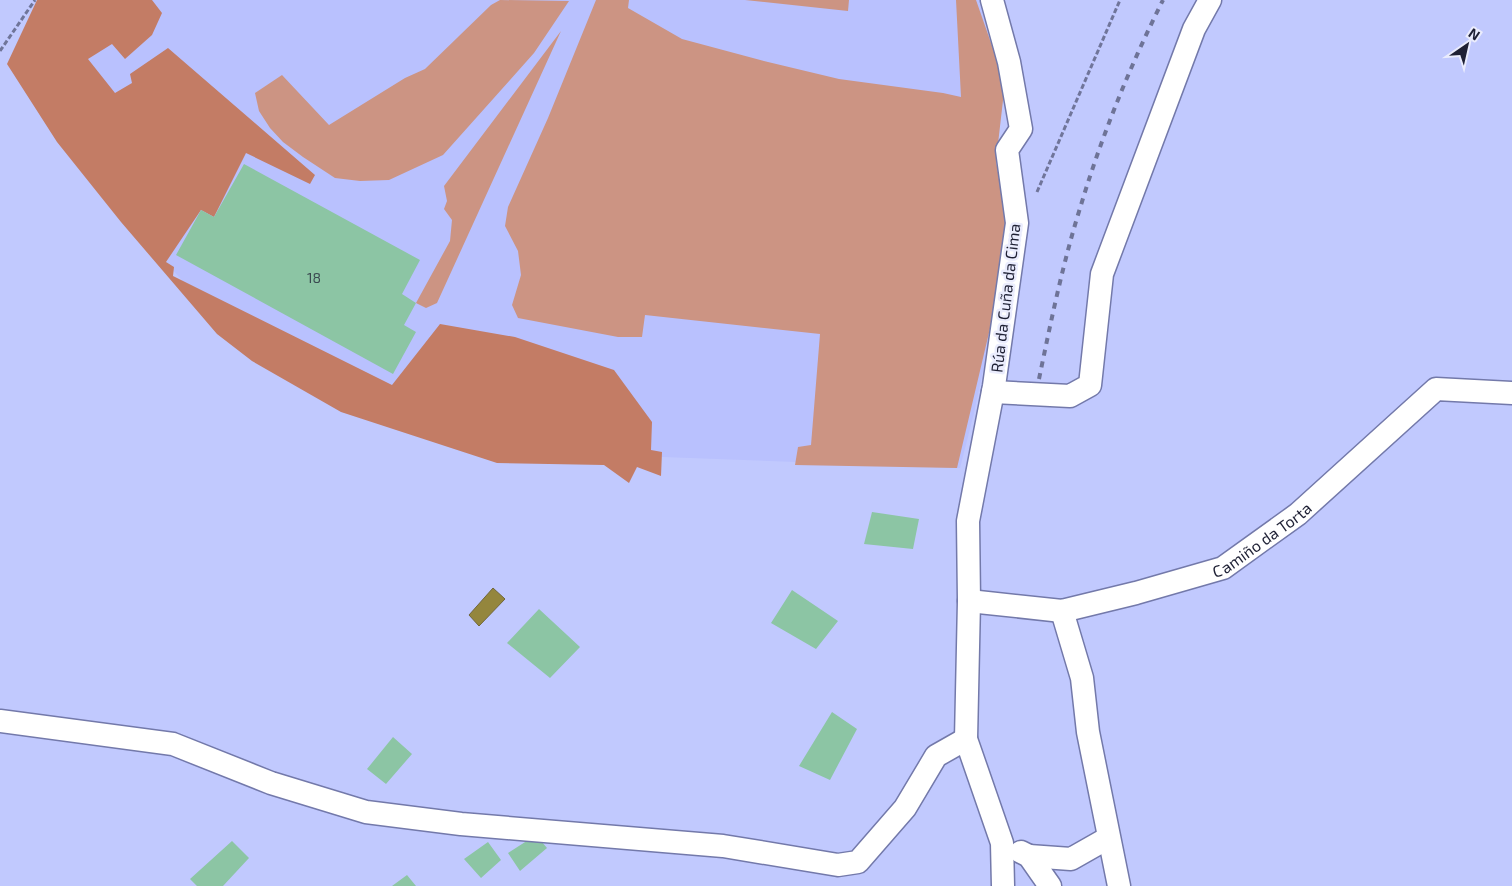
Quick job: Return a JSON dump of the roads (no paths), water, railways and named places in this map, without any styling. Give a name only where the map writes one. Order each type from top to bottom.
[{"type":"street","name":"Rúa da Cuña da Cima","points":[[966,739],[969,601],[968,521],[992,392],[1017,223],[1007,150],[1021,129],[1009,62],[992,0]]},
{"type":"street","points":[[992,392],[1070,396],[1090,385],[1102,274],[1194,29],[1210,0]]},
{"type":"street","name":"Camiño da Torta","points":[[969,601],[1062,611],[1136,593],[1223,568],[1298,514],[1436,389],[1512,392]]},
{"type":"street","points":[[1062,611],[1082,678],[1088,732],[1119,886]]},
{"type":"street","points":[[0,721],[173,744],[271,783],[366,812],[462,824],[723,846],[838,865],[858,862],[905,808],[936,756],[966,739],[1002,843],[1003,886]]},
{"type":"street","points":[[1002,843],[1029,856],[1071,859],[1108,838]]},
{"type":"street","points":[[1029,856],[1050,886]]},
{"type":"railway","points":[[1039,379],[1063,270],[1089,179],[1139,50],[1163,0]]}]
